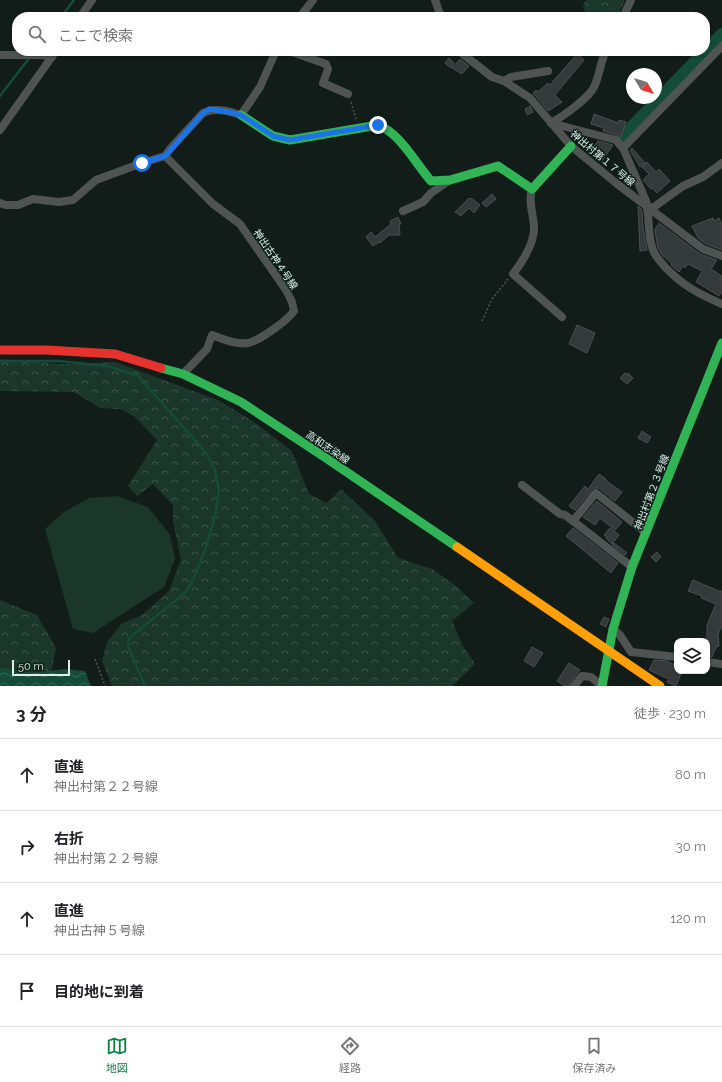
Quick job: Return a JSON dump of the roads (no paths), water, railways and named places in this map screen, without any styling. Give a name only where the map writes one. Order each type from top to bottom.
[{"type":"street","points":[[84,12],[92,0]]},
{"type":"street","points":[[304,12],[313,0]]},
{"type":"street","points":[[435,0],[439,12]]},
{"type":"street","points":[[625,12],[631,0]]},
{"type":"street","points":[[623,148],[722,46]]},
{"type":"street","points":[[0,55],[12,55]]},
{"type":"street","points":[[0,130],[53,56]]},
{"type":"street","points":[[241,115],[260,88],[274,56]]},
{"type":"street","points":[[303,56],[326,64],[328,69],[323,83],[348,94]]},
{"type":"street","name":"神出村第１７号線","points":[[465,56],[492,77],[504,81],[530,98],[570,146],[648,208],[703,249],[722,256]]},
{"type":"street","points":[[551,123],[558,120],[588,95],[594,88],[604,56]]},
{"type":"street","points":[[504,81],[511,77],[548,71]]},
{"type":"street","points":[[0,203],[6,205],[18,205],[33,199],[59,202],[73,200],[96,180],[165,156],[203,113],[210,109],[241,115],[273,136],[290,140],[378,125],[385,127],[395,136],[424,174],[431,180],[450,180],[498,166],[532,189]]},
{"type":"street","points":[[551,123],[616,140],[623,148],[646,200],[653,250],[660,261],[677,280],[695,292],[722,304]]},
{"type":"street","points":[[562,318],[513,274],[520,266],[534,237],[530,196],[532,189],[570,146]]},
{"type":"street","name":"神出古神４号線","points":[[165,156],[213,204],[240,224],[286,290],[292,302],[294,312],[290,318],[252,342],[227,341],[212,336],[208,349],[183,374]]},
{"type":"street","points":[[648,208],[654,207],[683,186],[703,177],[722,164]]},
{"type":"street","points":[[403,212],[423,202],[431,193],[450,180]]},
{"type":"street","name":"神出村第２３号線","points":[[602,686],[613,629],[632,567],[722,342]]},
{"type":"street","name":"高和志染線","points":[[0,350],[46,350],[115,354],[183,374],[241,402],[323,456],[660,686]]},
{"type":"street","points":[[522,485],[560,514],[565,514],[632,567]]},
{"type":"street","points":[[573,521],[596,493],[646,533]]},
{"type":"street","points":[[613,629],[620,635],[631,652],[674,657]]},
{"type":"street","points":[[710,662],[722,664]]},
{"type":"street","points":[[574,686],[582,676],[591,677],[602,686]]},
{"type":"water","points":[[0,668],[35,673],[65,669],[85,671],[91,686],[0,686]]},
{"type":"waterway","points":[[65,12],[74,0]]},
{"type":"waterway","points":[[710,47],[722,35]]},
{"type":"waterway","points":[[624,136],[702,56]]},
{"type":"waterway","points":[[0,96],[30,57]]},
{"type":"waterway","points":[[0,361],[59,361],[107,366],[138,376],[206,453],[215,470],[219,491],[215,516],[205,550],[193,580],[186,592],[134,634],[128,641],[129,648],[145,686]]}]
